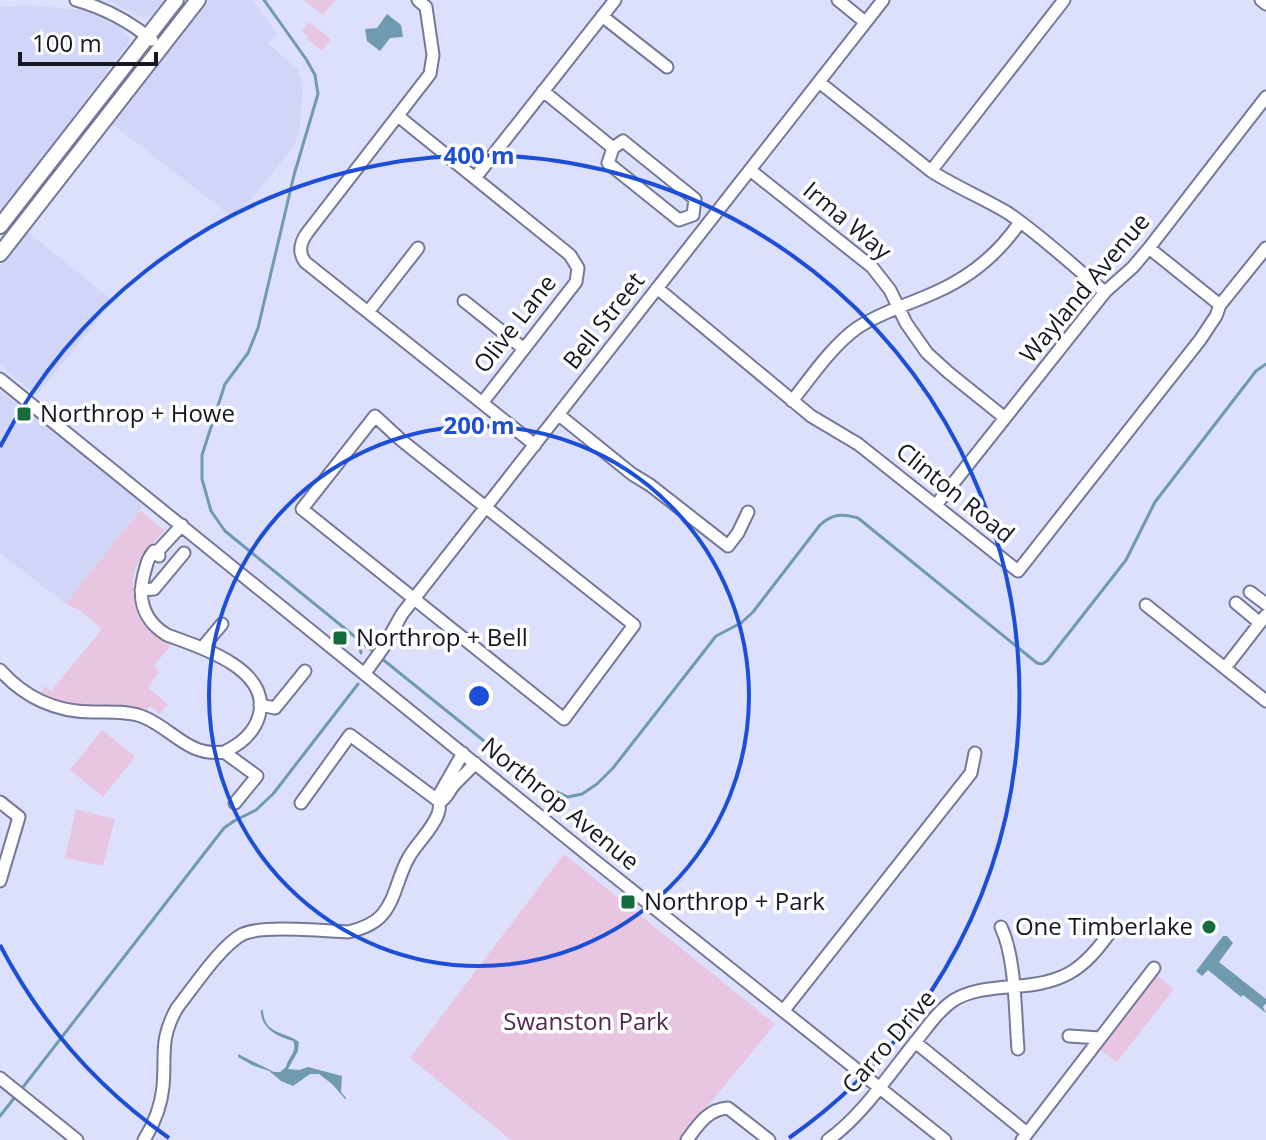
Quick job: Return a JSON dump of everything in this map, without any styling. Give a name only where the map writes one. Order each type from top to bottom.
[{"type":"main road","points":[[0,226],[176,0]]},
{"type":"main road","points":[[0,254],[198,0]]},
{"type":"street","points":[[76,0],[109,12],[162,48]]},
{"type":"street","points":[[475,178],[615,0]]},
{"type":"street","points":[[838,0],[865,22]]},
{"type":"street","name":"Bell Street","points":[[365,673],[402,614],[883,0]]},
{"type":"street","points":[[931,171],[1064,0]]},
{"type":"street","points":[[1261,0],[1266,4]]},
{"type":"street","points":[[425,2],[433,55],[432,68],[426,80],[307,233],[300,249],[305,262],[535,445]]},
{"type":"street","points":[[602,16],[667,67]]},
{"type":"street","points":[[819,82],[931,171],[1020,222],[1105,292]]},
{"type":"street","points":[[543,91],[613,148]]},
{"type":"street","name":"Wayland Avenue","points":[[936,505],[1105,292],[1149,248],[1266,97]]},
{"type":"street","name":"Olive Lane","points":[[398,116],[570,255],[578,268],[576,282],[482,403]]},
{"type":"street","points":[[623,141],[695,199],[693,215],[679,220],[608,163],[613,148],[623,141]]},
{"type":"street","name":"Irma Way","points":[[750,170],[872,267],[890,290],[927,353],[1005,418]]},
{"type":"street","points":[[693,215],[706,225]]},
{"type":"street","points":[[792,401],[844,338],[867,322],[938,291],[973,271],[1003,244],[1020,222]]},
{"type":"street","points":[[368,312],[418,248]]},
{"type":"street","points":[[1149,248],[1220,305]]},
{"type":"street","name":"Clinton Road","points":[[657,288],[811,416],[858,444],[1018,571],[1200,340],[1220,305],[1266,248]]},
{"type":"street","points":[[464,301],[524,349]]},
{"type":"street","name":"Northrop Avenue","points":[[0,379],[945,1140]]},
{"type":"street","points":[[559,415],[728,546],[748,512]]},
{"type":"street","points":[[375,416],[486,507],[634,625],[564,719],[302,509],[375,416]]},
{"type":"street","points":[[0,670],[21,690],[56,708],[135,714],[195,749],[211,753],[224,752],[237,745],[250,733],[258,719],[260,705],[257,691],[247,676],[224,657],[167,635],[152,623],[144,610],[141,590],[147,560],[182,525]]},
{"type":"street","points":[[141,590],[154,589],[184,553]]},
{"type":"street","points":[[1250,592],[1266,604]]},
{"type":"street","points":[[1225,668],[1263,619],[1236,603]]},
{"type":"street","points":[[1146,605],[1266,701]]},
{"type":"street","points":[[202,648],[222,624]]},
{"type":"street","points":[[260,705],[275,708],[305,671]]},
{"type":"street","points":[[301,803],[350,735],[440,802]]},
{"type":"street","points":[[224,752],[257,776],[235,803]]},
{"type":"street","points":[[144,1140],[161,1100],[164,1043],[171,1019],[225,947],[235,939],[260,929],[348,932],[377,920],[386,910],[410,855],[438,815],[439,795],[450,783],[463,753]]},
{"type":"street","points":[[784,1010],[971,773],[975,753]]},
{"type":"street","points":[[450,783],[464,776],[475,763]]},
{"type":"street","points":[[0,802],[19,817],[0,881]]},
{"type":"street","points":[[1001,927],[1010,950],[1018,1049]]},
{"type":"street","name":"Carro Drive","points":[[828,1140],[853,1118],[940,1011],[956,999],[981,990],[1048,983],[1078,968],[1098,950],[1113,928]]},
{"type":"street","points":[[915,1042],[1025,1136],[1154,968]]},
{"type":"street","points":[[1069,1036],[1100,1038]]},
{"type":"street","points":[[8,1088],[77,1140]]},
{"type":"street","points":[[687,1140],[707,1115],[718,1108],[728,1108],[769,1140]]},
{"type":"shaded area","points":[[107,0],[164,0],[152,15],[143,18]]},
{"type":"shaded area","points":[[210,0],[253,0],[277,34],[268,43],[297,69],[303,85],[300,126],[294,146],[235,219],[112,124]]},
{"type":"shaded area","points":[[25,5],[83,10],[118,26],[129,36],[129,42],[0,215],[0,7]]},
{"type":"shaded area","points":[[387,14],[401,25],[403,37],[390,38],[380,51],[367,41],[365,29],[377,28]]},
{"type":"shaded area","points":[[27,231],[113,301],[37,395],[0,365],[0,266]]},
{"type":"shaded area","points":[[0,391],[145,503],[65,604],[0,553]]},
{"type":"shaded area","points":[[1223,936],[1233,943],[1219,962],[1266,999],[1263,1007],[1266,1013],[1208,970],[1202,976],[1196,971]]},
{"type":"shaded area","points":[[261,1010],[271,1028],[299,1042],[298,1051],[288,1069],[308,1067],[342,1076],[341,1092],[346,1100],[319,1074],[310,1074],[293,1086],[238,1057],[238,1054],[280,1072],[294,1051],[293,1041],[267,1027]]},
{"type":"green space","points":[[303,0],[335,0],[323,15]]},
{"type":"green space","points":[[309,22],[331,39],[322,51],[302,31]]},
{"type":"green space","points":[[140,510],[164,530],[137,565],[133,590],[137,608],[146,622],[173,642],[154,666],[159,672],[148,688],[168,704],[160,714],[150,706],[147,710],[129,705],[63,705],[40,695],[45,686],[51,691],[102,629],[79,610],[65,604]]},
{"type":"green space","points":[[102,730],[135,757],[103,797],[70,770]]},
{"type":"green space","points":[[76,809],[115,819],[103,866],[65,858]]},
{"type":"green space","name":"Swanston Park","points":[[564,854],[775,1024],[680,1140],[511,1140],[410,1058]]},
{"type":"green space","points":[[1157,975],[1174,989],[1117,1062],[1099,1049]]},
{"type":"waterway","points":[[264,0],[306,59],[315,75],[318,94],[294,175],[258,328],[248,353],[225,384],[202,455],[202,479],[211,511],[225,531],[375,653]]},
{"type":"waterway","points":[[381,658],[530,778],[568,797],[582,794],[613,768],[716,636],[741,623],[753,612],[820,525],[842,515],[858,518],[1042,664],[1126,560],[1155,502],[1256,371],[1266,364]]},
{"type":"waterway","points":[[359,641],[361,653]]},
{"type":"waterway","points":[[20,1091],[224,828],[256,810],[273,794],[358,684]]},
{"type":"waterway","points":[[0,1116],[15,1097]]},
{"type":"place","name":"Northrop + Howe","points":[[24,414]]},
{"type":"place","name":"Northrop + Bell","points":[[340,638]]},
{"type":"place","name":"Northrop + Park","points":[[628,902]]},
{"type":"place","name":"One Timberlake","points":[[1209,927]]}]
